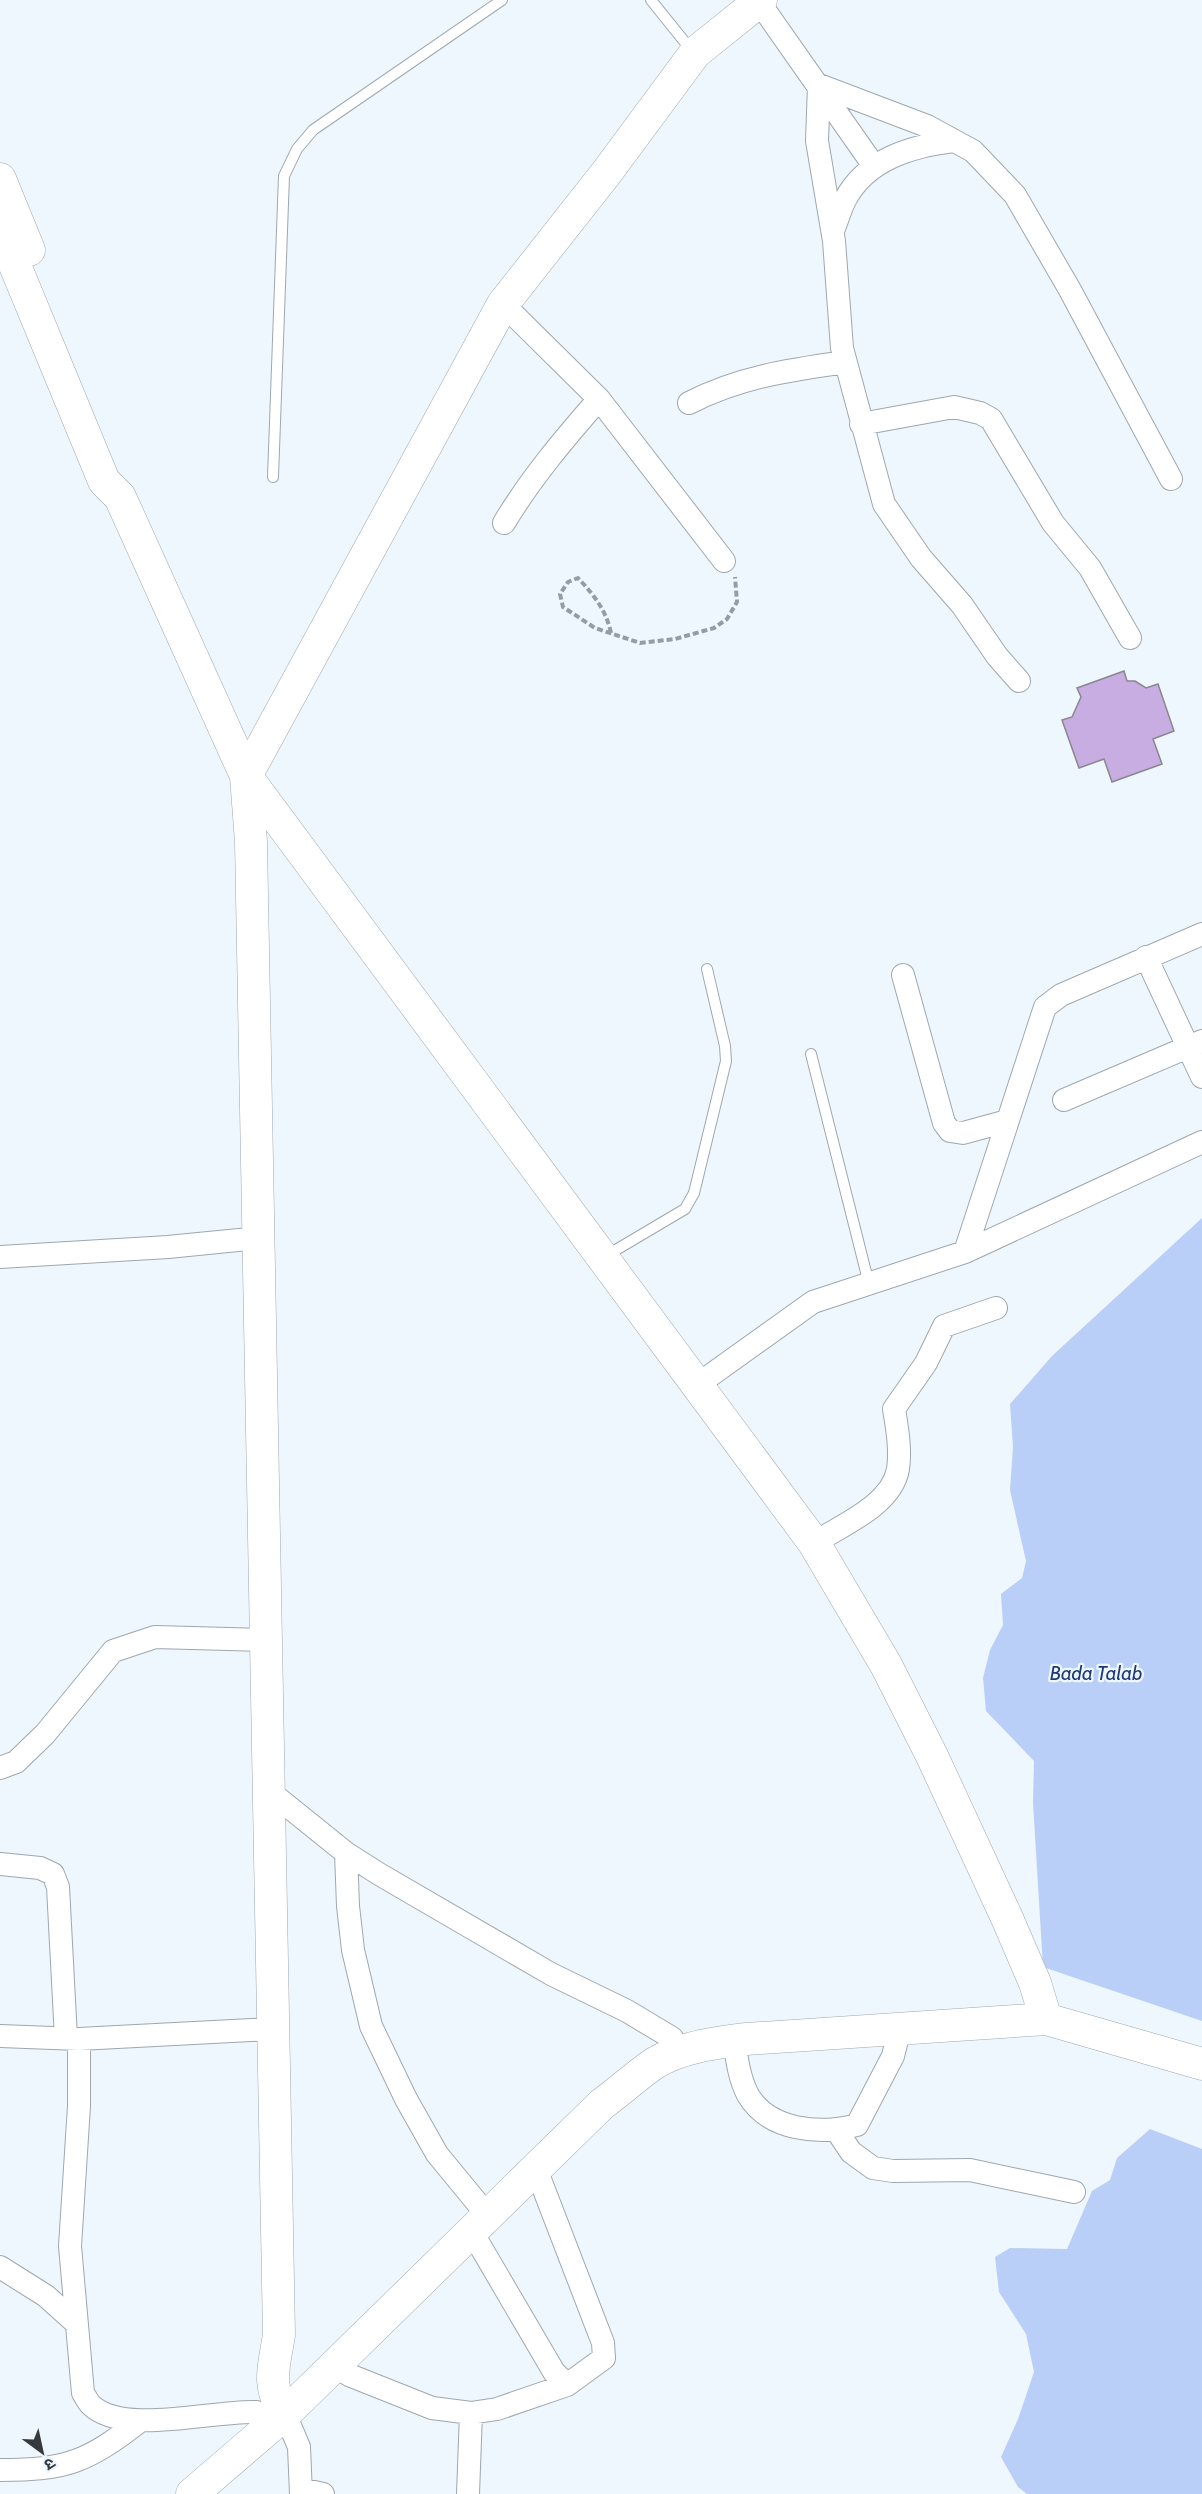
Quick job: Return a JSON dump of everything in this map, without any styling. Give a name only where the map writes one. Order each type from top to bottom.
[{"type":"main road","points":[[267,2420],[273,2392],[272,2383],[279,2335],[251,842],[246,776],[503,304],[607,172],[694,53],[760,1]]},
{"type":"main road","points":[[0,179],[122,473],[120,497]]},
{"type":"main road","points":[[0,229],[105,481],[120,497],[246,776],[814,1543],[886,1665],[932,1756],[1007,1918],[1035,1983],[1046,2019]]},
{"type":"main road","points":[[192,2494],[267,2420],[335,2366],[602,2104],[655,2063],[680,2052],[734,2040],[1046,2019],[1202,2064]]},
{"type":"street","points":[[760,1],[874,166]]},
{"type":"street","points":[[819,85],[927,126],[974,151],[1015,195],[1070,290],[1171,479]]},
{"type":"street","points":[[819,85],[817,141],[832,232],[842,348],[884,504],[921,558],[962,605],[997,656],[1019,681]]},
{"type":"street","points":[[832,232],[846,199],[874,166],[908,149],[954,141]]},
{"type":"street","points":[[503,304],[599,399],[724,561]]},
{"type":"street","points":[[689,403],[718,389],[779,371],[845,362]]},
{"type":"street","points":[[504,523],[526,487],[599,399]]},
{"type":"street","points":[[861,424],[954,407],[980,413],[991,420],[1053,523],[1090,568],[1130,638]]},
{"type":"street","points":[[965,1252],[1045,1007],[1061,995],[1202,934]]},
{"type":"street","points":[[1146,957],[1195,1043],[1202,1077]]},
{"type":"street","points":[[903,975],[944,1123],[950,1131],[963,1133],[1007,1121]]},
{"type":"street","points":[[1064,1100],[1195,1043]]},
{"type":"street","points":[[697,1385],[813,1302],[965,1252],[1202,1142]]},
{"type":"street","points":[[2,1263],[258,1238]]},
{"type":"street","points":[[814,1543],[867,1510],[889,1492],[898,1469],[894,1409],[926,1363],[944,1326],[996,1308]]},
{"type":"street","points":[[0,1768],[16,1762],[45,1734],[113,1651],[155,1637],[266,1640]]},
{"type":"street","points":[[268,1797],[279,1799],[346,1853],[379,1874],[551,1974],[627,2011],[672,2038],[680,2052]]},
{"type":"street","points":[[346,1853],[348,1906],[353,1950],[371,2026],[406,2099],[480,2224],[554,2372],[567,2385]]},
{"type":"street","points":[[0,1864],[40,1868],[53,1874],[58,1887],[79,2106],[70,2246],[83,2393],[91,2405],[119,2418],[140,2421],[267,2420],[299,2447],[301,2492],[323,2494]]},
{"type":"street","points":[[734,2040],[741,2079],[748,2093],[765,2115],[801,2129],[837,2130],[857,2125],[893,2056],[900,2028]]},
{"type":"street","points":[[0,2036],[73,2039],[272,2029]]},
{"type":"street","points":[[837,2130],[851,2152],[873,2168],[893,2171],[970,2170],[1074,2192]]},
{"type":"street","points":[[335,2366],[349,2375],[432,2408],[471,2413],[497,2409],[567,2385],[604,2358],[603,2343],[536,2169]]},
{"type":"street","points":[[0,2267],[46,2296],[76,2323]]},
{"type":"street","points":[[468,2494],[471,2413]]},
{"type":"street","points":[[0,2470],[56,2468],[81,2460],[112,2443],[140,2421]]},
{"type":"lane","points":[[273,477],[284,176],[297,149],[313,130],[502,0]]},
{"type":"lane","points":[[651,0],[694,53]]},
{"type":"lane","points":[[603,1258],[686,1209],[693,1193],[726,1061],[725,1046],[707,969]]},
{"type":"lane","points":[[811,1054],[869,1284]]},
{"type":"path","points":[[611,633],[602,605],[588,588],[578,578],[568,582],[560,594],[563,607],[595,628],[640,643],[675,639],[714,627],[728,619],[737,602],[735,576],[724,561]]},
{"type":"water","name":"Bada Talab","points":[[1202,1218],[1202,2021],[1043,1967],[1033,1803],[1034,1761],[986,1711],[983,1678],[990,1650],[1003,1625],[1001,1594],[1022,1578],[1026,1561],[1010,1490],[1013,1447],[1010,1404],[1052,1356]]},
{"type":"water","points":[[1150,2129],[1202,2149],[1202,2494],[1027,2494],[1018,2487],[1001,2457],[1018,2419],[1034,2372],[1026,2334],[999,2292],[995,2257],[1010,2248],[1067,2249],[1092,2191],[1110,2180],[1117,2158]]},
{"type":"building","points":[[1124,671],[1127,681],[1135,681],[1146,688],[1158,684],[1174,731],[1153,739],[1162,764],[1112,782],[1104,759],[1079,768],[1062,720],[1072,717],[1081,697],[1077,688]]}]
